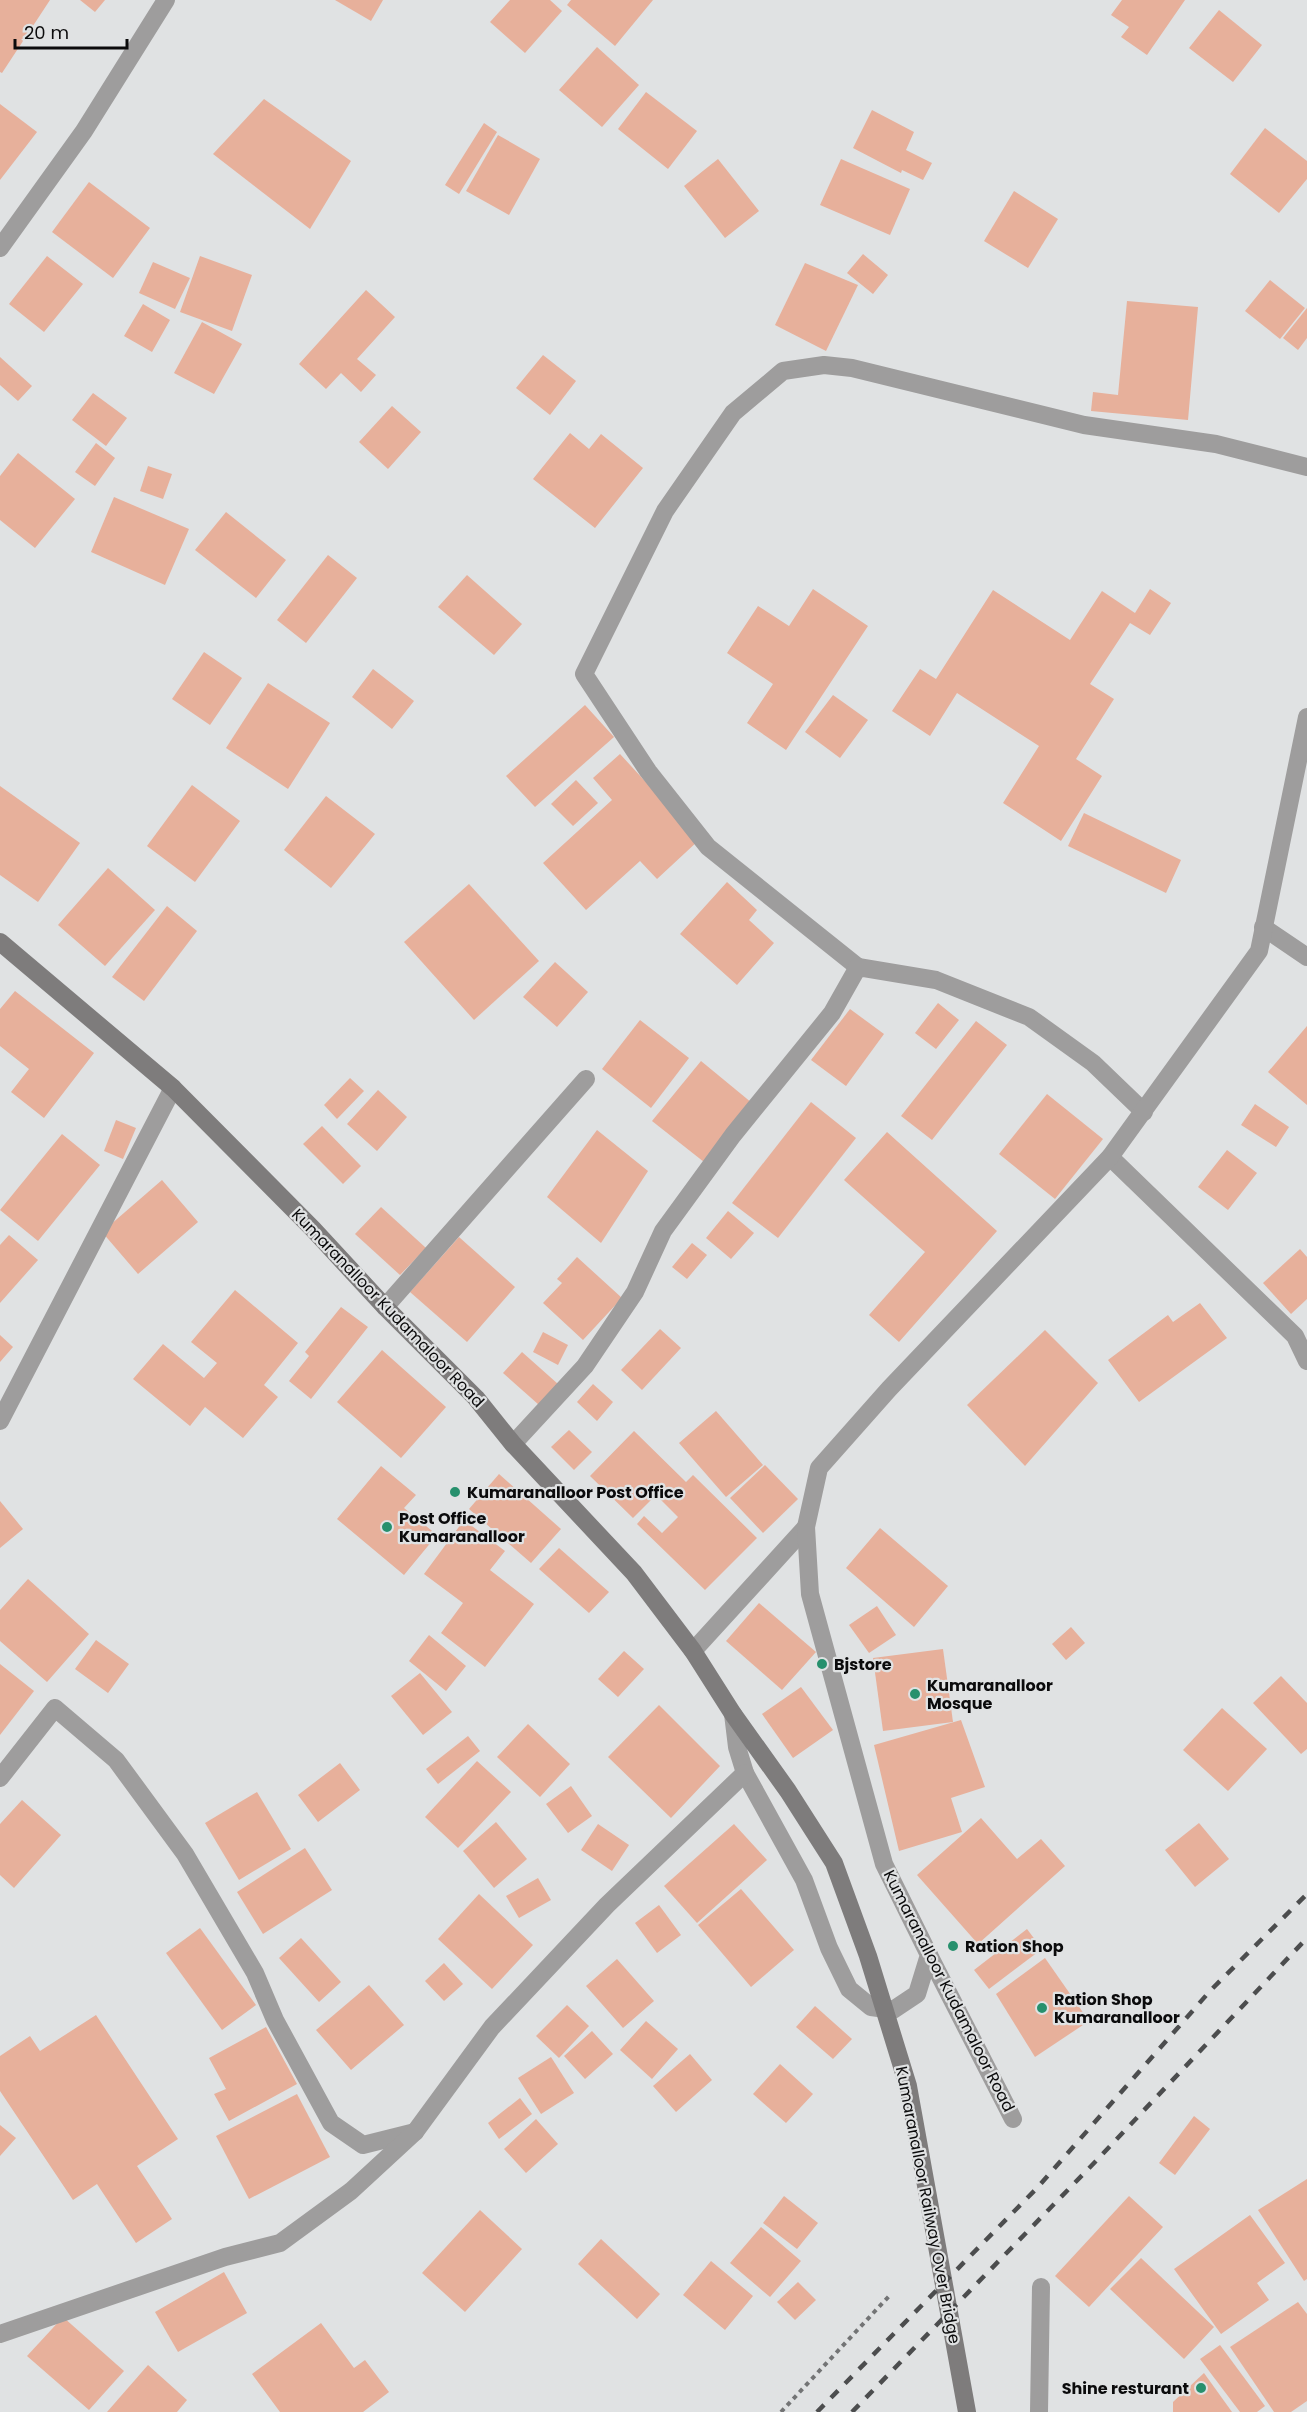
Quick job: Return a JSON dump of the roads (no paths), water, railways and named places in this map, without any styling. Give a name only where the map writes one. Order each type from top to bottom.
[{"type":"main road","name":"Kumaranalloor Kudamaloor Road","points":[[0,942],[172,1088],[313,1228],[385,1306],[476,1398],[513,1444],[634,1573],[693,1651],[733,1714]]},
{"type":"main road","name":"Kumaranalloor Railway Over Bridge","points":[[733,1714],[788,1791],[834,1863],[868,1956],[908,2086],[967,2412]]},
{"type":"street","points":[[0,248],[84,131],[166,0]]},
{"type":"street","points":[[1144,1112],[1093,1063],[1029,1017],[936,980],[858,967],[708,846],[648,771],[584,674],[665,511],[733,413],[783,371],[824,365],[862,371],[1084,425],[1216,444],[1307,467]]},
{"type":"street","points":[[693,1651],[806,1527],[819,1468],[897,1381],[1110,1157],[1259,951],[1307,717]]},
{"type":"street","points":[[1263,927],[1307,957]]},
{"type":"street","points":[[513,1444],[585,1366],[635,1292],[663,1231],[733,1136],[832,1012],[858,967]]},
{"type":"street","points":[[385,1306],[586,1079]]},
{"type":"street","points":[[0,1420],[172,1088]]},
{"type":"street","points":[[1110,1157],[1294,1336],[1307,1361]]},
{"type":"street","name":"Kumaranalloor Kudamaloor Road","points":[[806,1527],[810,1594],[884,1864],[1013,2119]]},
{"type":"street","points":[[0,1779],[55,1708],[116,1760],[185,1854],[255,1973],[276,2020],[331,2123],[363,2145],[415,2132]]},
{"type":"street","points":[[733,1714],[737,1747],[745,1773],[804,1880],[829,1948],[849,1989],[871,2007],[893,2010],[917,1994],[929,1956]]},
{"type":"street","points":[[0,2334],[225,2257],[280,2242],[351,2191],[415,2132],[492,2026],[607,1905],[745,1773]]},
{"type":"street","points":[[1039,2412],[1041,2287]]},
{"type":"railway","points":[[817,2412],[1037,2188],[1210,1991],[1307,1894]]},
{"type":"railway","points":[[852,2412],[1095,2162],[1307,1938]]},
{"type":"place","name":"Kumaranalloor Post Office","points":[[455,1492]]},
{"type":"place","name":"Post Office Kumaranalloor","points":[[387,1527]]},
{"type":"place","name":"Bjstore","points":[[822,1664]]},
{"type":"place","name":"Kumaranalloor Mosque","points":[[915,1694]]},
{"type":"place","name":"Ration Shop","points":[[953,1946]]},
{"type":"place","name":"Ration Shop Kumaranalloor","points":[[1042,2008]]},
{"type":"place","name":"Shine resturant","points":[[1201,2388]]}]
